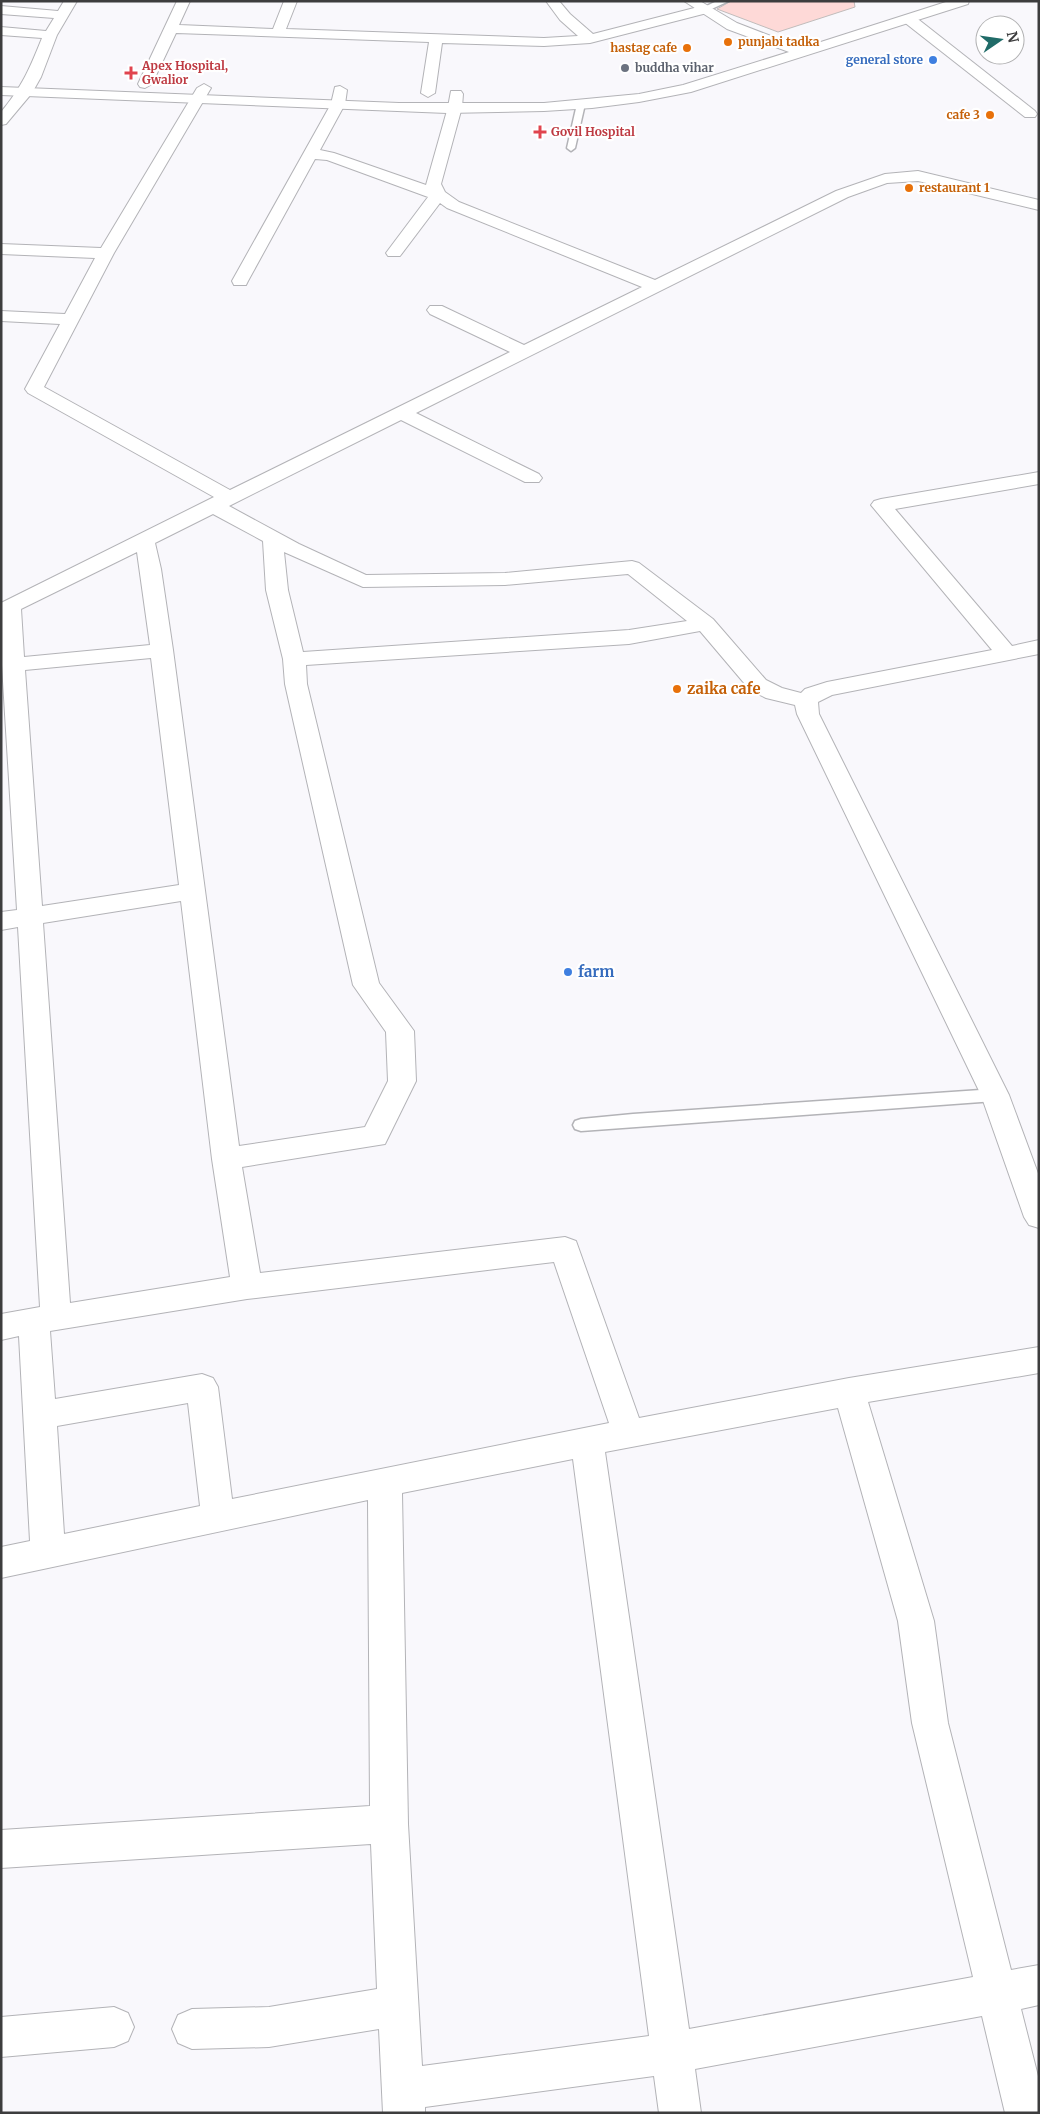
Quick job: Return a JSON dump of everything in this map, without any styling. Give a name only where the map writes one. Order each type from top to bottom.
[{"type":"street","points":[[1,121],[25,93],[34,77],[50,35],[72,1]]},
{"type":"street","points":[[145,84],[169,29],[184,1]]},
{"type":"street","points":[[278,33],[291,1]]},
{"type":"street","points":[[552,1],[565,17],[590,39]]},
{"type":"street","points":[[690,1],[702,10],[732,26],[804,53]]},
{"type":"street","points":[[436,38],[424,93],[456,101],[544,97],[635,90],[671,82],[929,1]]},
{"type":"street","points":[[1,91],[25,93],[342,95],[456,101],[581,104],[646,98],[678,91],[804,53],[963,1]]},
{"type":"street","points":[[1,10],[63,15]]},
{"type":"street","points":[[169,29],[544,42],[590,39],[702,10]]},
{"type":"street","points":[[909,19],[1030,114]]},
{"type":"street","points":[[1,31],[50,35]]},
{"type":"street","points":[[18,76],[52,78]]},
{"type":"street","points":[[126,83],[145,84],[201,94]]},
{"type":"street","points":[[201,94],[106,253],[34,389],[222,502],[272,537],[363,581],[505,580],[632,567],[705,624],[734,655],[758,685],[774,693],[806,701]]},
{"type":"street","points":[[240,281],[342,95]]},
{"type":"street","points":[[438,194],[434,184],[456,101]]},
{"type":"street","points":[[310,154],[328,156],[438,194],[453,205],[657,287]]},
{"type":"street","points":[[48,1553],[39,1415],[45,1319],[30,917],[13,665],[5,609],[842,194],[885,178],[918,176],[1039,205]]},
{"type":"street","points":[[394,254],[438,194]]},
{"type":"street","points":[[1,249],[106,253]]},
{"type":"street","points":[[436,310],[525,352]]},
{"type":"street","points":[[1,316],[70,320]]},
{"type":"street","points":[[402,413],[532,478]]},
{"type":"street","points":[[1007,653],[881,505],[1039,478]]},
{"type":"street","points":[[226,1159],[375,1136],[402,1081],[400,1031],[366,985],[296,684],[294,659],[277,590],[272,537]]},
{"type":"street","points":[[144,540],[151,569],[162,650],[226,1159],[247,1287]]},
{"type":"street","points":[[294,659],[629,637],[705,624]]},
{"type":"street","points":[[806,701],[813,694],[826,689],[1039,647]]},
{"type":"street","points":[[13,665],[162,650]]},
{"type":"street","points":[[806,701],[812,722],[995,1095],[1039,1217]]},
{"type":"street","points":[[1,921],[192,891]]},
{"type":"street","points":[[1,1327],[247,1287],[565,1249],[628,1432]]},
{"type":"street","points":[[1,1563],[628,1432],[849,1390],[1039,1360]]},
{"type":"street","points":[[39,1415],[202,1387],[218,1518]]},
{"type":"street","points":[[849,1390],[916,1621],[930,1723],[1026,2113]]},
{"type":"street","points":[[587,1441],[680,2113]]},
{"type":"street","points":[[384,1484],[389,1824],[403,2101],[996,1992],[1039,1986]]},
{"type":"street","points":[[1,1850],[389,1824]]},
{"type":"street","points":[[192,2029],[269,2027],[398,2006]]},
{"type":"street","points":[[1,2037],[114,2027]]},
{"type":"lane","points":[[702,10],[725,1]]},
{"type":"lane","points":[[571,148],[581,104]]},
{"type":"lane","points":[[581,1125],[726,1112],[842,1108],[995,1095]]},
{"type":"building","points":[[731,1],[854,1],[855,7],[778,32],[717,9]]},
{"type":"place","name":"punjabi tadka","points":[[728,42]]},
{"type":"place","name":"hastag cafe","points":[[687,48]]},
{"type":"place","name":"general store","points":[[933,60]]},
{"type":"place","name":"buddha vihar","points":[[625,68]]},
{"type":"place","name":"Apex Hospital, Gwalior","points":[[131,73]]},
{"type":"place","name":"cafe 3","points":[[990,115]]},
{"type":"place","name":"Govil Hospital","points":[[540,132]]},
{"type":"place","name":"restaurant 1","points":[[909,188]]},
{"type":"place","name":"zaika cafe","points":[[677,689]]},
{"type":"place","name":"farm","points":[[568,972]]}]
